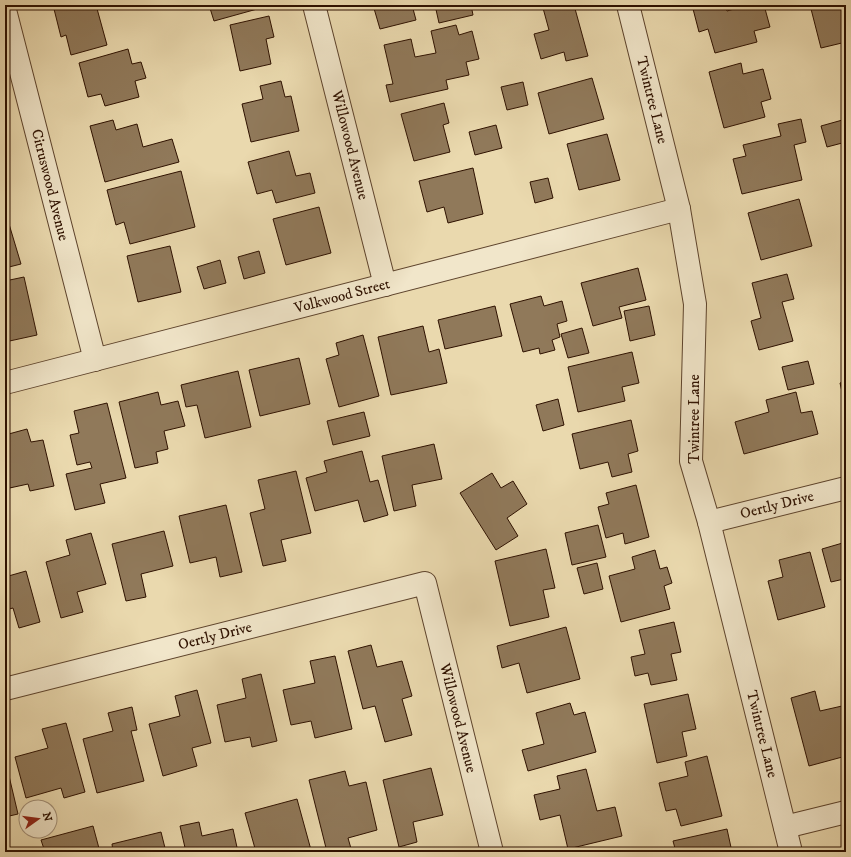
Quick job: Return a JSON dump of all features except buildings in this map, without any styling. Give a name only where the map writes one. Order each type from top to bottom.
[{"type":"street","name":"Willowood Avenue","points":[[314,5],[385,285]]},
{"type":"street","name":"Twintree Lane","points":[[628,5],[679,209],[695,304],[691,461],[709,522],[791,852]]},
{"type":"street","name":"Citruswood Avenue","points":[[5,10],[95,360]]},
{"type":"street","name":"Volkwood Street","points":[[5,384],[679,209]]},
{"type":"street","name":"Oertly Drive","points":[[709,522],[846,488]]},
{"type":"street","name":"Willowood Avenue","points":[[424,583],[492,852]]},
{"type":"street","name":"Oertly Drive","points":[[5,689],[424,583]]},
{"type":"street","points":[[785,827],[846,812]]}]
